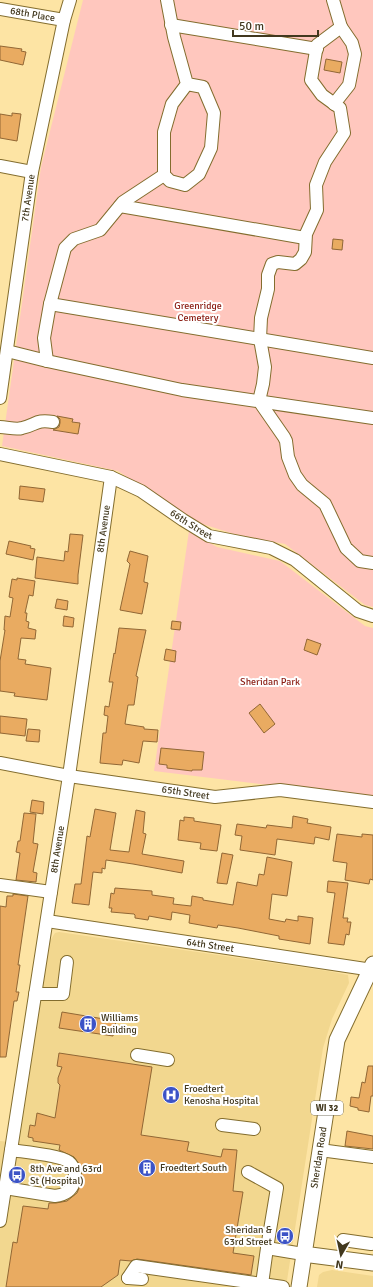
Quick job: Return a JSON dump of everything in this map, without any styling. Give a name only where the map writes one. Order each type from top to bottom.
[{"type":"main road","name":"Sheridan Road","points":[[299,1287],[337,1040],[372,968]]},
{"type":"main road","points":[[304,1254],[373,1263]]},
{"type":"street","name":"7th Avenue","points":[[0,398],[32,172],[64,20],[70,0]]},
{"type":"street","points":[[166,0],[171,25],[187,84]]},
{"type":"street","points":[[334,104],[348,85],[355,54],[352,43],[341,27],[336,2]]},
{"type":"street","name":"68th Place","points":[[0,9],[64,20]]},
{"type":"street","points":[[171,25],[317,49]]},
{"type":"street","points":[[341,27],[318,45],[311,80],[322,96],[340,108],[344,132],[325,162],[316,185],[318,210],[306,234],[305,252],[301,259],[295,264],[278,262],[272,264],[268,275],[266,300],[261,318],[260,339],[265,367],[259,401],[284,436],[288,457],[295,475],[302,485],[325,504],[346,548],[360,561],[373,563]]},
{"type":"street","points":[[187,84],[203,87],[214,113],[211,148],[199,174],[185,185],[170,181],[164,175],[164,132],[172,104],[187,84]]},
{"type":"street","points":[[0,166],[32,172]]},
{"type":"street","points":[[47,361],[44,338],[50,304],[65,248],[74,239],[100,230],[123,202],[164,175]]},
{"type":"street","points":[[120,206],[305,238]]},
{"type":"street","points":[[50,304],[373,358]]},
{"type":"street","points":[[7,350],[47,361],[182,390],[373,418]]},
{"type":"street","points":[[0,426],[22,428],[44,420],[53,422]]},
{"type":"street","name":"66th Street","points":[[0,454],[111,477],[141,491],[209,536],[271,548],[295,560],[358,611],[373,616]]},
{"type":"street","name":"8th Avenue","points":[[0,1221],[69,776],[111,477]]},
{"type":"street","name":"65th Street","points":[[0,763],[69,776],[215,797],[280,790],[373,802]]},
{"type":"street","points":[[0,885],[51,892]]},
{"type":"street","name":"64th Street","points":[[46,921],[372,968]]},
{"type":"street","points":[[35,994],[63,994],[67,962]]},
{"type":"street","points":[[137,1055],[168,1060]]},
{"type":"street","points":[[222,1124],[254,1129]]},
{"type":"street","points":[[5,1188],[55,1196],[62,1195],[69,1191],[75,1178],[74,1170],[69,1163],[60,1158],[11,1150]]},
{"type":"street","points":[[320,1150],[373,1157]]},
{"type":"street","points":[[248,1172],[276,1188],[262,1284]]},
{"type":"street","points":[[343,1240],[371,1244]]},
{"type":"street","points":[[267,1248],[304,1254]]},
{"type":"street","points":[[142,1279],[128,1278],[136,1266],[283,1287]]},
{"type":"shaded area","name":"Froedtert Kenosha Hospital","points":[[59,932],[348,975],[349,983],[332,1019],[323,1048],[286,1287],[0,1287],[0,1141],[19,1143],[50,941],[55,933]]},
{"type":"shaded area","points":[[332,1270],[373,1276],[373,1287],[317,1287],[319,1275],[323,1272]]},
{"type":"green space","name":"Greenridge Cemetery","points":[[83,0],[373,0],[373,607],[365,605],[285,544],[234,534],[196,522],[118,471],[2,446],[41,167]]},
{"type":"green space","name":"Sheridan Park","points":[[189,531],[217,547],[280,561],[365,626],[373,628],[373,798],[154,771]]},
{"type":"building","points":[[0,46],[22,49],[21,51],[26,52],[23,65],[0,60]]},
{"type":"building","points":[[326,59],[342,62],[340,73],[324,70]]},
{"type":"building","points":[[12,113],[21,114],[17,141],[0,138],[0,114],[12,116]]},
{"type":"building","points":[[333,239],[343,240],[342,250],[332,249]]},
{"type":"building","points":[[57,416],[73,419],[72,422],[80,423],[78,434],[53,430],[59,427],[60,419]]},
{"type":"building","points":[[20,486],[45,489],[43,502],[19,499]]},
{"type":"building","points":[[70,534],[83,535],[78,584],[35,578],[37,557],[64,561],[65,551],[68,552]]},
{"type":"building","points":[[9,541],[31,546],[30,548],[35,549],[33,560],[6,554]]},
{"type":"building","points":[[130,551],[148,556],[144,582],[148,583],[142,614],[120,610],[130,564],[127,561]]},
{"type":"building","points":[[17,578],[35,581],[33,596],[29,595],[25,613],[27,613],[26,621],[29,622],[28,628],[36,630],[35,639],[21,638],[18,659],[26,660],[25,664],[51,668],[47,700],[14,696],[15,693],[0,691],[0,661],[5,630],[5,616],[10,617],[13,598],[9,597],[12,579],[17,580]]},
{"type":"building","points":[[57,599],[68,601],[67,610],[55,608]]},
{"type":"building","points":[[64,616],[74,618],[73,627],[63,626]]},
{"type":"building","points":[[172,621],[181,622],[180,630],[171,629]]},
{"type":"building","points":[[119,628],[146,630],[136,676],[138,677],[134,705],[128,705],[125,724],[144,727],[144,729],[158,730],[157,742],[143,741],[139,763],[123,760],[122,765],[100,763],[103,733],[106,733],[108,716],[104,715],[105,706],[109,707],[113,682],[109,682]]},
{"type":"building","points":[[307,639],[321,644],[317,655],[304,650]]},
{"type":"building","points":[[166,649],[176,651],[175,662],[164,660]]},
{"type":"building","points":[[260,704],[275,724],[264,733],[249,713]]},
{"type":"building","points":[[0,716],[27,719],[25,736],[0,733]]},
{"type":"building","points":[[28,729],[40,730],[39,742],[26,741]]},
{"type":"building","points":[[161,748],[204,752],[202,770],[192,771],[167,768],[167,765],[159,764]]},
{"type":"building","points":[[32,800],[44,802],[43,814],[30,812]]},
{"type":"building","points":[[95,809],[116,813],[110,850],[129,852],[136,810],[145,812],[143,833],[146,834],[142,854],[184,861],[182,873],[106,860],[105,869],[102,868],[102,873],[93,872],[89,905],[72,903],[75,884],[81,884],[87,836],[90,837]]},
{"type":"building","points":[[24,813],[36,814],[33,843],[38,844],[33,872],[37,873],[36,882],[16,880],[20,853],[16,852],[18,841],[20,841]]},
{"type":"building","points":[[293,816],[308,819],[307,823],[331,827],[329,840],[315,837],[314,844],[277,839],[275,855],[240,850],[242,836],[235,835],[237,824],[266,828],[267,825],[292,828]]},
{"type":"building","points":[[184,817],[194,818],[194,821],[221,825],[217,851],[200,849],[201,843],[178,840],[180,820],[184,821]]},
{"type":"building","points":[[337,834],[362,837],[362,834],[373,835],[373,880],[370,879],[369,884],[345,880],[347,863],[333,861]]},
{"type":"building","points":[[222,853],[233,855],[227,884],[217,883]]},
{"type":"building","points":[[267,857],[292,862],[287,896],[272,894],[269,919],[285,922],[286,919],[298,921],[298,916],[313,918],[310,944],[279,939],[279,936],[238,928],[218,925],[217,928],[189,923],[190,915],[172,912],[171,920],[149,916],[148,920],[135,918],[134,914],[111,912],[112,908],[109,908],[111,893],[114,894],[115,888],[152,891],[152,895],[174,898],[173,904],[191,906],[192,896],[203,898],[203,900],[233,905],[237,882],[257,886],[259,874],[264,875]]},
{"type":"building","points":[[328,881],[348,883],[343,918],[348,918],[347,922],[351,922],[349,935],[346,934],[344,945],[328,943],[335,893],[327,892]]},
{"type":"building","points":[[13,894],[28,896],[18,965],[20,965],[16,992],[19,992],[17,1001],[14,1001],[6,1057],[0,1057],[0,906],[6,907],[7,896],[13,896]]},
{"type":"building","name":"Williams Building","points":[[62,1012],[116,1021],[113,1036],[59,1028]]},
{"type":"building","name":"Froedtert South","points":[[59,1053],[152,1067],[141,1135],[189,1142],[187,1151],[221,1157],[223,1149],[237,1150],[233,1191],[243,1192],[233,1253],[254,1256],[251,1275],[137,1259],[131,1261],[120,1260],[118,1275],[101,1287],[6,1287],[13,1242],[17,1243],[23,1206],[48,1209],[49,1203],[67,1201],[77,1193],[82,1181],[81,1167],[74,1157],[59,1150],[60,1145],[33,1141],[33,1138],[28,1137],[30,1125],[35,1126],[37,1113],[55,1118],[60,1085],[58,1083],[58,1078],[62,1067],[57,1066]]},
{"type":"building","points":[[368,1066],[373,1066],[373,1096],[371,1096],[369,1112],[358,1110],[358,1108],[350,1106],[351,1097],[359,1098],[362,1082],[365,1083]]},
{"type":"building","points":[[347,1131],[373,1136],[373,1149],[345,1146]]},
{"type":"place","name":"Williams Building","points":[[88,1024]]},
{"type":"place","name":"Froedtert Kenosha Hospital","points":[[171,1095]]},
{"type":"place","name":"Froedtert South","points":[[147,1168]]},
{"type":"place","name":"8th Ave and 63rd St (Hospital)","points":[[17,1175]]},
{"type":"place","name":"Sheridan & 63rd Street","points":[[285,1236]]}]
